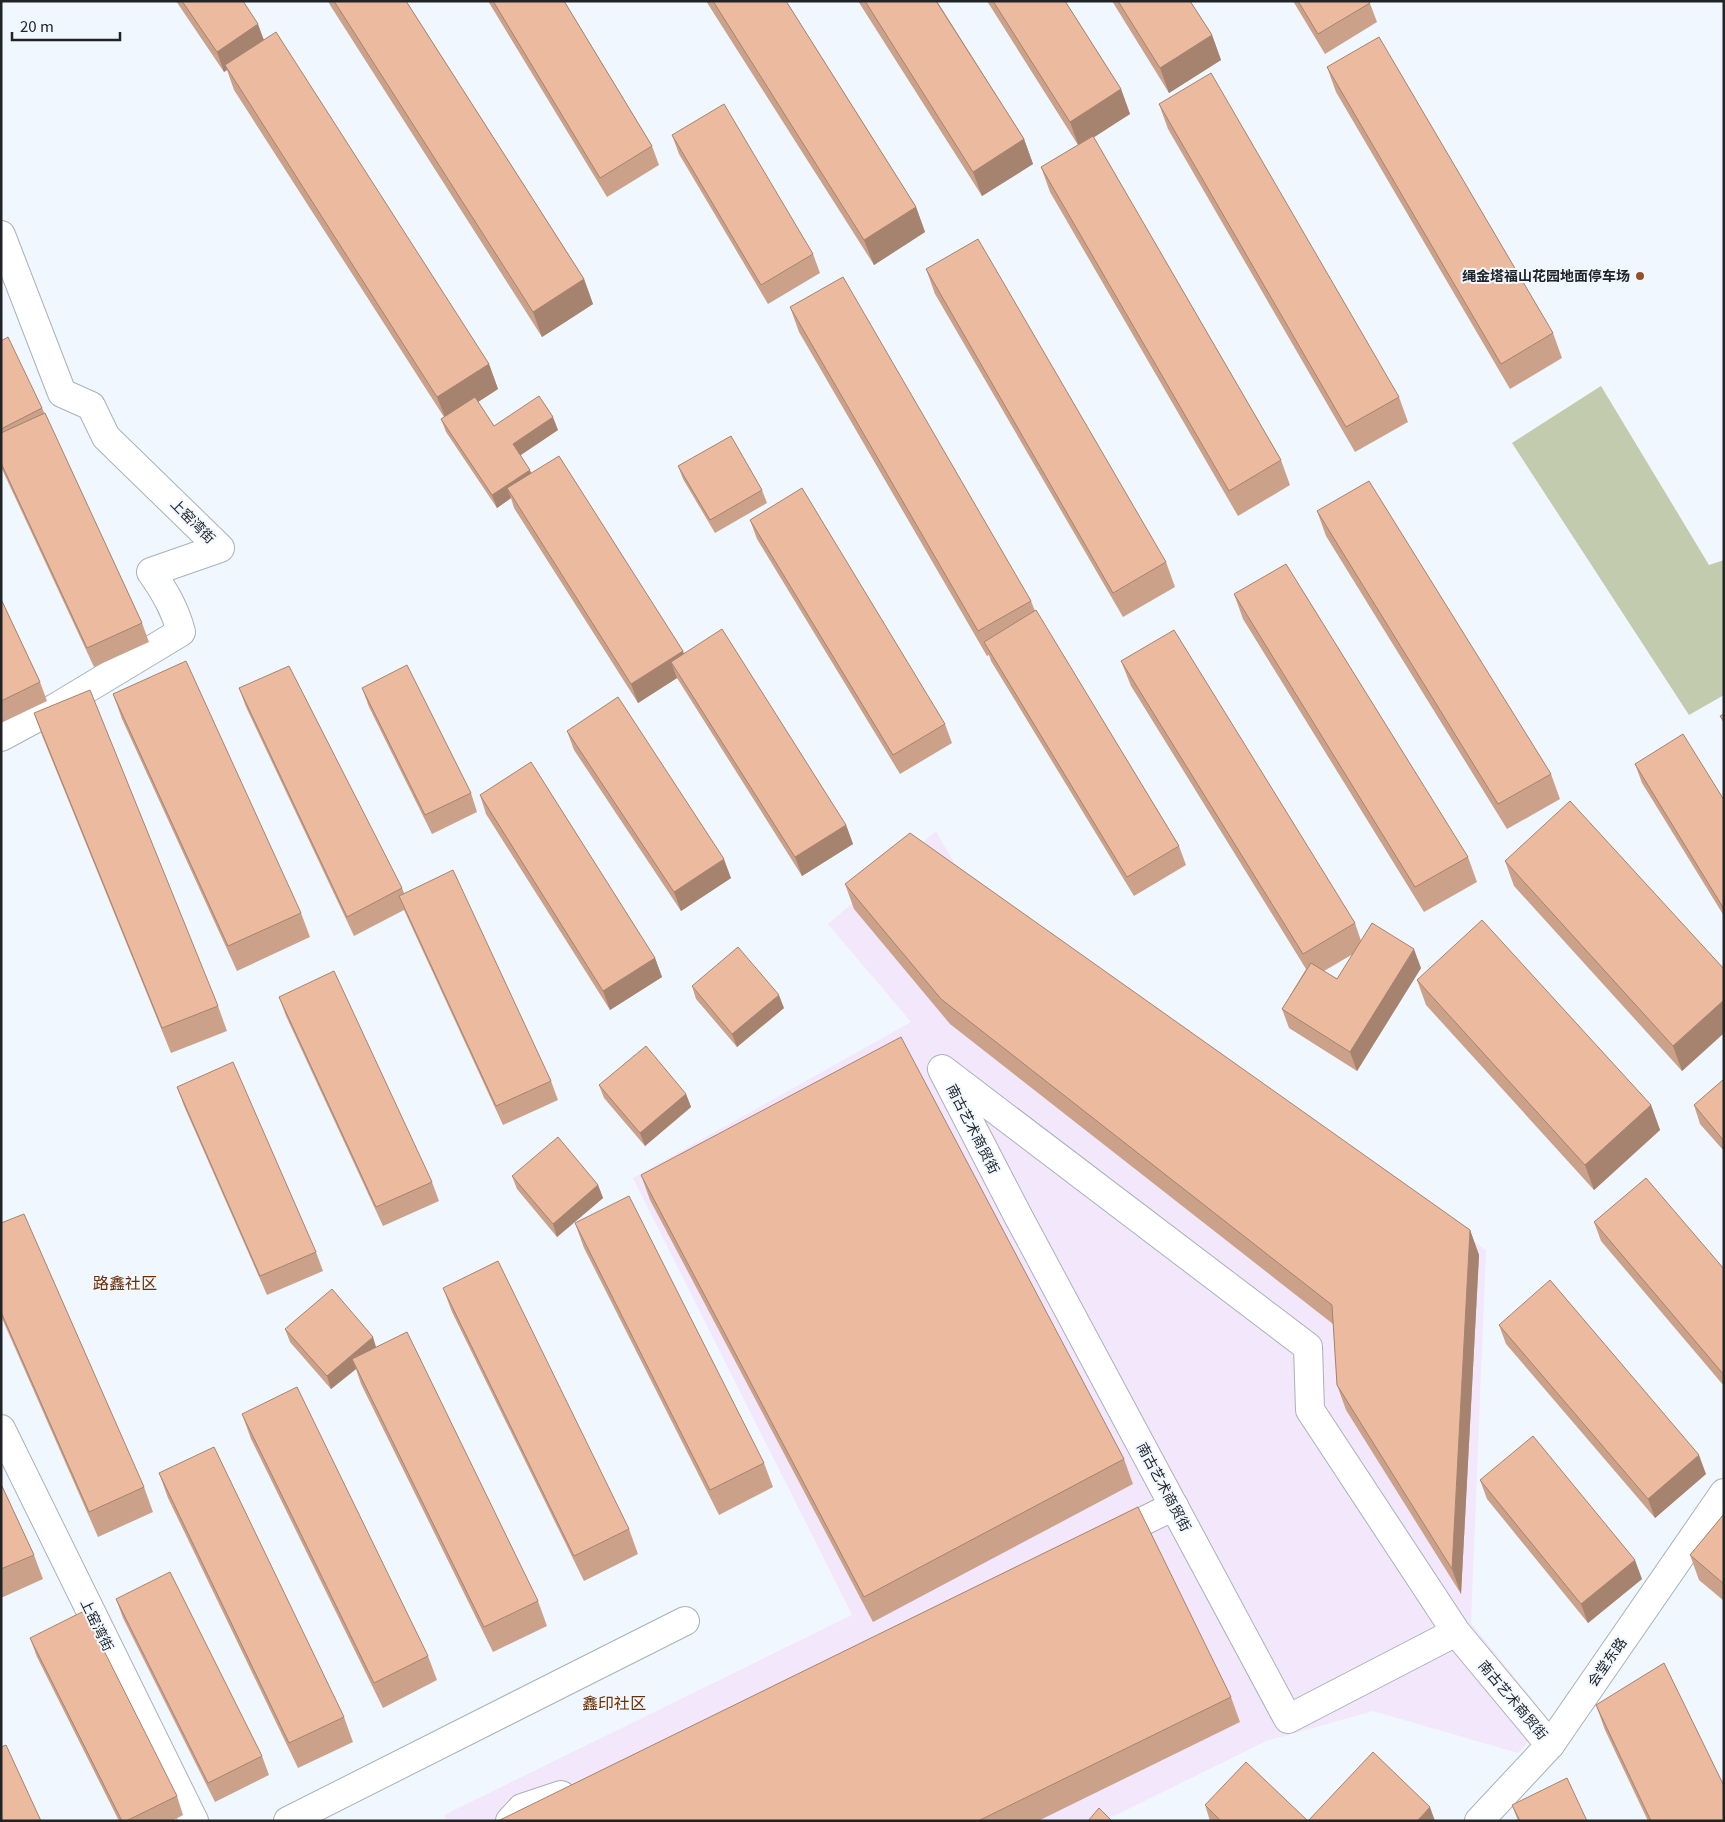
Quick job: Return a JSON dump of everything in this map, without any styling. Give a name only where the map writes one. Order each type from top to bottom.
[{"type":"street","name":"上窑湾街","points":[[1,234],[62,393],[91,406],[106,437],[220,548],[151,572],[172,603],[181,632],[55,708],[1,737]]},
{"type":"street","name":"南古艺术商贸街","points":[[1456,1632],[1288,1719],[942,1069],[1308,1347],[1310,1410],[1456,1632],[1550,1745]]},
{"type":"street","name":"上窑湾街","points":[[1,1429],[194,1821]]},
{"type":"street","name":"会堂东路","points":[[1479,1821],[1550,1745],[1724,1493]]},
{"type":"street","points":[[1085,1550],[1174,1506]]},
{"type":"street","points":[[288,1821],[685,1621]]},
{"type":"street","points":[[510,1821],[522,1808],[586,1787]]},
{"type":"shaded area","points":[[936,831],[960,873],[1486,1250],[1471,1623],[1548,1719],[1518,1753],[1373,1711],[1266,1741],[1104,1821],[447,1821],[444,1815],[852,1615],[633,1178],[911,1022],[828,924]]},
{"type":"green space","points":[[1601,386],[1709,565],[1724,560],[1724,695],[1689,715],[1512,443]]},
{"type":"building","points":[[182,1],[243,1],[258,24],[217,52]]},
{"type":"building","points":[[334,1],[406,1],[584,279],[533,312]]},
{"type":"building","points":[[493,1],[564,1],[652,146],[600,178]]},
{"type":"building","points":[[713,1],[786,1],[916,207],[864,240]]},
{"type":"building","points":[[865,1],[936,1],[1024,139],[973,172]]},
{"type":"building","points":[[993,1],[1065,1],[1121,89],[1070,122]]},
{"type":"building","points":[[1118,1],[1190,1],[1212,35],[1160,68]]},
{"type":"building","points":[[1298,1],[1369,1],[1370,3],[1318,34]]},
{"type":"building","points":[[276,32],[489,364],[437,397],[225,65]]},
{"type":"building","points":[[1379,37],[1553,333],[1501,364],[1327,67]]},
{"type":"building","points":[[1211,73],[1399,397],[1346,427],[1159,104]]},
{"type":"building","points":[[724,104],[813,254],[761,285],[672,135]]},
{"type":"building","points":[[1093,136],[1281,460],[1229,491],[1041,167]]},
{"type":"building","points":[[978,239],[1166,562],[1113,593],[926,269]]},
{"type":"building","points":[[843,277],[1031,601],[978,631],[790,307]]},
{"type":"building","points":[[8,337],[42,408],[1,429],[1,341]]},
{"type":"building","points":[[539,396],[553,417],[513,444],[530,470],[492,495],[441,419],[475,397],[494,426]]},
{"type":"building","points":[[45,413],[142,623],[87,648],[1,463],[1,433]]},
{"type":"building","points":[[731,436],[762,490],[710,520],[678,466]]},
{"type":"building","points":[[559,456],[683,651],[631,684],[507,488]]},
{"type":"building","points":[[1369,481],[1551,774],[1498,804],[1317,511]]},
{"type":"building","points":[[802,488],[945,724],[893,755],[750,520]]},
{"type":"building","points":[[1286,564],[1468,857],[1415,887],[1234,594]]},
{"type":"building","points":[[1,599],[40,682],[1,701]]},
{"type":"building","points":[[1036,610],[1179,846],[1127,877],[984,642]]},
{"type":"building","points":[[722,629],[846,825],[795,857],[671,662]]},
{"type":"building","points":[[1174,630],[1355,923],[1303,954],[1121,661]]},
{"type":"building","points":[[186,661],[301,913],[228,946],[113,694]]},
{"type":"building","points":[[407,665],[471,793],[425,815],[362,688]]},
{"type":"building","points":[[289,666],[402,888],[347,917],[239,688]]},
{"type":"building","points":[[90,690],[218,1006],[162,1028],[34,713]]},
{"type":"building","points":[[618,697],[724,859],[674,892],[567,731]]},
{"type":"building","points":[[1724,714],[1724,722],[1720,716]]},
{"type":"building","points":[[1683,734],[1724,800],[1724,909],[1635,764]]},
{"type":"building","points":[[531,762],[655,958],[603,991],[480,795]]},
{"type":"building","points":[[1570,801],[1724,969],[1724,1000],[1673,1046],[1505,861]]},
{"type":"building","points":[[910,833],[1470,1230],[1452,1569],[1337,1385],[1332,1305],[941,999],[845,884]]},
{"type":"building","points":[[453,870],[551,1081],[496,1106],[399,896]]},
{"type":"building","points":[[1482,920],[1651,1105],[1585,1165],[1417,980]]},
{"type":"building","points":[[1372,923],[1414,949],[1350,1052],[1282,1009],[1311,963],[1337,979]]},
{"type":"building","points":[[738,947],[779,995],[732,1034],[692,986]]},
{"type":"building","points":[[334,971],[432,1182],[376,1207],[279,997]]},
{"type":"building","points":[[901,1037],[1124,1459],[864,1597],[641,1175]]},
{"type":"building","points":[[646,1046],[686,1094],[640,1133],[599,1085]]},
{"type":"building","points":[[233,1062],[316,1252],[260,1276],[177,1087]]},
{"type":"building","points":[[1724,1079],[1724,1141],[1694,1105]]},
{"type":"building","points":[[558,1137],[598,1185],[553,1224],[512,1176]]},
{"type":"building","points":[[1646,1178],[1724,1269],[1724,1375],[1594,1222]]},
{"type":"building","points":[[629,1196],[764,1463],[710,1490],[575,1223]]},
{"type":"building","points":[[24,1214],[144,1487],[89,1512],[1,1312],[1,1223]]},
{"type":"building","points":[[498,1261],[629,1529],[574,1556],[443,1288]]},
{"type":"building","points":[[1550,1280],[1699,1455],[1648,1499],[1499,1325]]},
{"type":"building","points":[[332,1289],[373,1337],[327,1376],[285,1329]]},
{"type":"building","points":[[407,1332],[538,1601],[484,1627],[352,1359]]},
{"type":"building","points":[[297,1387],[428,1656],[374,1683],[242,1414]]},
{"type":"building","points":[[1533,1436],[1635,1560],[1581,1604],[1480,1480]]},
{"type":"building","points":[[214,1447],[344,1717],[289,1743],[159,1473]]},
{"type":"building","points":[[1,1484],[34,1555],[1,1569]]},
{"type":"building","points":[[1138,1507],[1231,1697],[978,1821],[498,1821]]},
{"type":"building","points":[[1724,1514],[1724,1584],[1690,1555]]},
{"type":"building","points":[[170,1572],[262,1756],[208,1783],[116,1599]]},
{"type":"building","points":[[84,1611],[177,1796],[126,1821],[122,1821],[30,1638]]},
{"type":"building","points":[[1664,1663],[1724,1786],[1724,1821],[1651,1821],[1596,1705]]},
{"type":"building","points":[[6,1745],[41,1821],[1,1821],[1,1747]]},
{"type":"building","points":[[1373,1752],[1430,1807],[1417,1821],[1308,1821]]},
{"type":"building","points":[[1246,1762],[1308,1821],[1221,1821],[1205,1805]]},
{"type":"building","points":[[1567,1778],[1587,1821],[1520,1821],[1512,1805]]},
{"type":"building","points":[[1099,1808],[1112,1821],[1088,1821]]},
{"type":"place","name":"绳金塔福山花园地面停车场","points":[[1640,276]]},
{"type":"district","name":"路鑫社区","points":[[125,1283]]},
{"type":"district","name":"鑫印社区","points":[[614,1703]]}]
